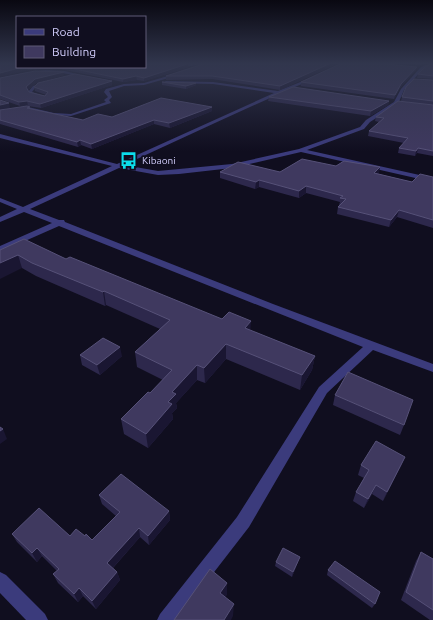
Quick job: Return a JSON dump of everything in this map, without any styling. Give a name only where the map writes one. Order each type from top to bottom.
[{"type":"street","points":[[31,93],[46,98]]},
{"type":"street","points":[[0,112],[18,108],[28,108],[54,114],[71,115],[109,102],[106,100],[110,97],[107,93]]},
{"type":"street","points":[[0,220],[226,116],[281,93]]},
{"type":"street","points":[[0,136],[119,166],[158,173],[179,172],[232,166],[301,150],[362,128],[368,121],[396,103],[401,93]]},
{"type":"street","points":[[389,102],[403,104]]},
{"type":"street","points":[[10,104],[18,108]]},
{"type":"street","points":[[301,150],[433,180]]},
{"type":"street","points":[[0,200],[61,222],[372,346],[433,368]]},
{"type":"street","points":[[0,249],[61,222]]},
{"type":"street","points":[[166,620],[243,522],[323,390],[372,346]]},
{"type":"street","points":[[0,581],[39,620]]},
{"type":"building","points":[[0,93],[33,93],[45,96],[47,93],[75,93],[40,104],[27,101],[19,102],[0,95]]},
{"type":"building","points":[[279,93],[334,93],[389,101],[371,111],[269,97]]},
{"type":"building","points":[[380,93],[396,93],[395,95]]},
{"type":"building","points":[[404,93],[433,93],[433,101],[402,97]]},
{"type":"building","points":[[161,98],[212,107],[169,123],[154,120],[91,144],[80,140],[77,142],[0,120],[0,110],[27,106],[30,107],[27,108],[83,120],[98,114],[112,117]]},
{"type":"building","points":[[0,100],[9,103],[0,105]]},
{"type":"building","points":[[398,101],[433,105],[433,151],[418,148],[416,151],[399,148],[408,138],[369,131],[384,118],[376,117]]},
{"type":"building","points":[[302,159],[336,166],[344,161],[380,167],[374,173],[412,182],[420,174],[433,177],[433,220],[399,210],[391,220],[338,207],[346,199],[340,198],[343,196],[306,186],[299,191],[259,180],[256,182],[220,172],[238,162],[280,172]]},
{"type":"building","points":[[24,239],[66,259],[70,257],[222,319],[229,312],[251,321],[245,328],[315,356],[302,375],[226,344],[204,368],[197,365],[172,392],[176,394],[168,402],[172,404],[146,434],[121,419],[148,392],[150,393],[172,370],[135,352],[170,320],[104,291],[103,292],[32,263],[18,255],[0,263],[0,250]]},
{"type":"building","points":[[103,338],[120,347],[97,365],[80,355]]},
{"type":"building","points":[[348,372],[413,400],[404,425],[335,395]]},
{"type":"building","points":[[376,441],[405,457],[387,492],[376,485],[368,499],[356,492],[369,470],[361,465]]},
{"type":"building","points":[[121,474],[169,511],[148,536],[139,528],[107,563],[117,572],[92,601],[79,588],[74,594],[53,574],[59,569],[37,548],[32,553],[12,534],[39,508],[70,536],[76,529],[85,536],[86,534],[92,540],[120,512],[99,495]]},
{"type":"building","points":[[283,548],[300,557],[293,572],[276,562]]},
{"type":"building","points":[[421,552],[433,559],[433,610],[406,592]]},
{"type":"building","points":[[335,561],[380,592],[375,604],[328,570]]},
{"type":"building","points":[[210,569],[227,583],[220,593],[234,604],[224,620],[174,620]]},
{"type":"place","name":"Kibaoni","points":[[129,160]]}]
